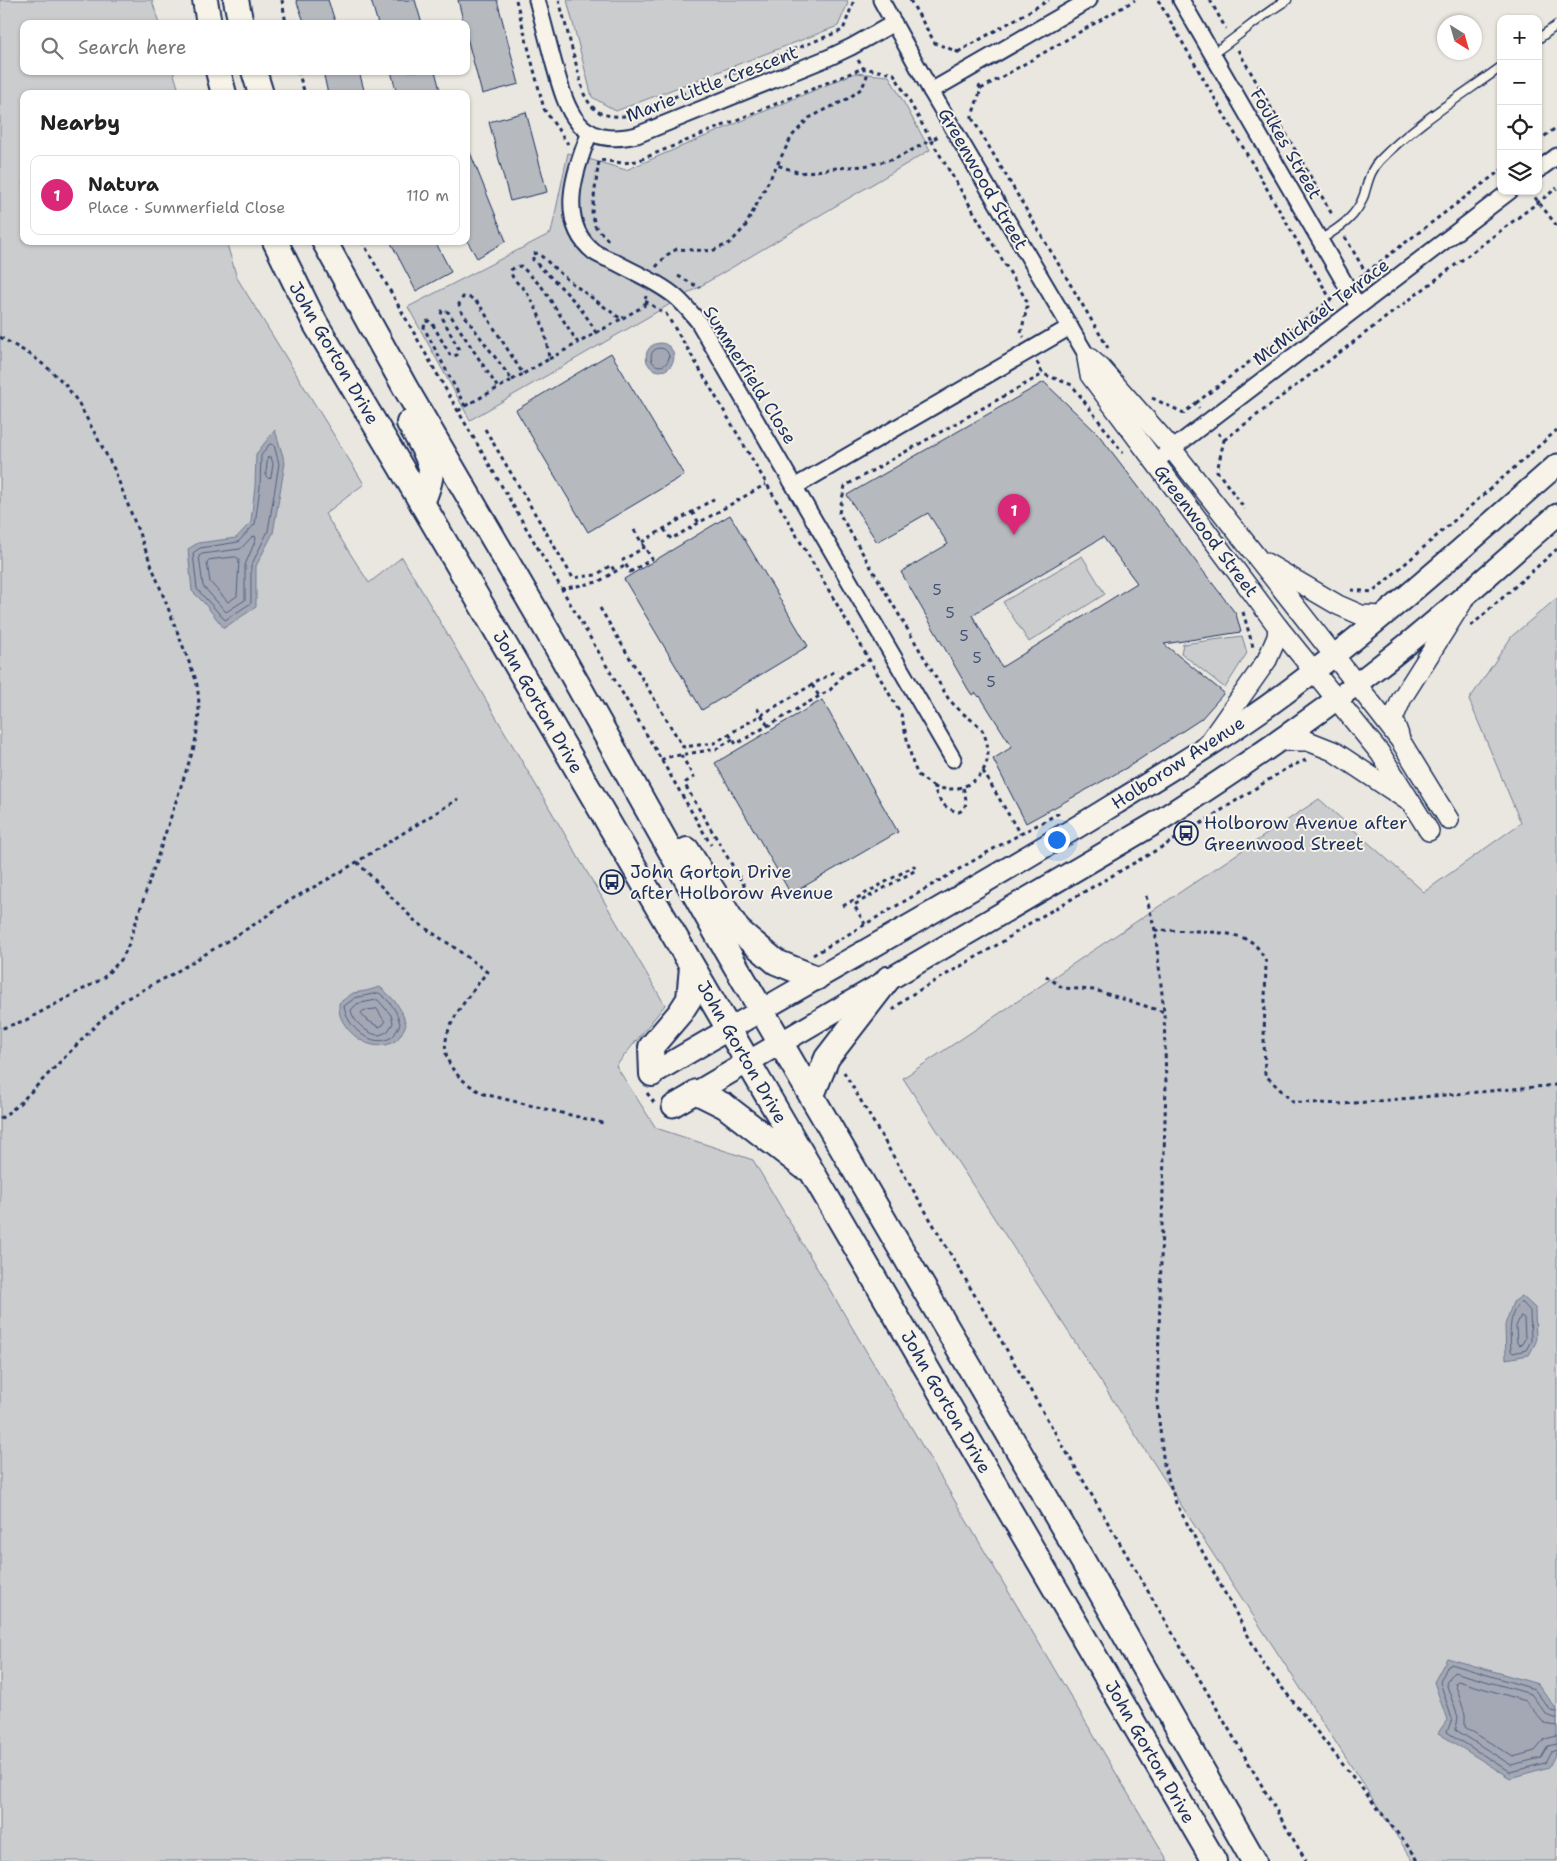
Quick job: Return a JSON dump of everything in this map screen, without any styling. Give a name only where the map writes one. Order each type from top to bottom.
[{"type":"main road","points":[[205,0],[208,20]]},
{"type":"main road","points":[[236,0],[240,20]]},
{"type":"main road","points":[[219,75],[223,90]]},
{"type":"main road","points":[[255,75],[260,90]]},
{"type":"main road","name":"John Gorton Drive","points":[[277,245],[315,323],[422,503],[1214,1861]]},
{"type":"main road","points":[[309,245],[308,248],[419,440],[431,468],[428,488],[422,503]]},
{"type":"main road","name":"John Gorton Drive","points":[[326,245],[406,389],[556,644],[634,786],[762,1010],[1084,1563],[1254,1861]]},
{"type":"main road","name":"Holborow Avenue","points":[[652,1074],[762,1010],[812,967],[1038,851],[1205,748],[1288,691],[1384,616],[1557,465]]},
{"type":"main road","name":"Holborow Avenue","points":[[673,1106],[1154,824],[1213,786],[1280,741],[1357,684],[1468,593],[1557,515]]},
{"type":"main road","points":[[634,786],[672,825],[738,930],[776,962],[812,967]]},
{"type":"main road","points":[[652,1074],[652,1047],[680,1013],[689,998],[692,967]]},
{"type":"main road","points":[[812,1095],[827,1058],[888,979]]},
{"type":"main road","points":[[697,1092],[724,1106],[815,1176]]},
{"type":"street","name":"Marie Little Crescent","points":[[537,0],[563,98],[573,118],[590,132],[599,136],[619,139],[637,135],[830,57],[894,23]]},
{"type":"street","name":"Greenwood Street","points":[[881,0],[931,91],[1087,356],[1100,368],[1172,449],[1400,740]]},
{"type":"street","points":[[931,91],[1089,0]]},
{"type":"street","name":"Foulkes Street","points":[[1181,0],[1358,306]]},
{"type":"street","name":"Summerfield Close","points":[[590,132],[578,162],[571,206],[573,221],[579,235],[594,252],[650,280],[676,298],[698,321],[954,759]]},
{"type":"street","points":[[1542,167],[1557,156]]},
{"type":"street","name":"McMichael Terrace","points":[[1155,462],[1505,195]]},
{"type":"street","points":[[796,486],[1070,327]]},
{"type":"street","name":"Greenwood Street","points":[[1087,356],[1090,375],[1278,627],[1380,753],[1430,831]]},
{"type":"street","points":[[1258,559],[1338,605],[1361,615],[1384,616]]},
{"type":"street","points":[[1449,820],[1400,740],[1393,719],[1402,698],[1468,593]]},
{"type":"street","points":[[1205,748],[1267,660],[1277,637],[1278,627]]},
{"type":"street","points":[[1280,741],[1308,741],[1333,751],[1414,804]]},
{"type":"lane","points":[[1212,54],[1233,41],[1266,13],[1287,0]]},
{"type":"lane","points":[[1542,36],[1557,25]]},
{"type":"lane","points":[[1320,240],[1340,228],[1356,211],[1364,196],[1370,174],[1378,162],[1399,142],[1497,70]]},
{"type":"path","points":[[282,0],[285,20]]},
{"type":"path","points":[[559,0],[584,94],[589,104],[607,117],[626,116],[843,30],[854,0]]},
{"type":"path","points":[[958,52],[1049,0]]},
{"type":"path","points":[[981,89],[1135,0]]},
{"type":"path","points":[[1158,0],[1331,300]]},
{"type":"path","points":[[1210,0],[1366,273]]},
{"type":"path","points":[[458,411],[644,306],[650,280],[657,265],[677,249],[712,251],[730,243],[744,227],[792,136],[809,118],[849,98],[862,88],[867,76],[863,68],[637,161],[623,163],[599,160],[592,212],[596,226],[608,240]]},
{"type":"path","points":[[299,75],[304,90]]},
{"type":"path","points":[[972,118],[1107,346],[1113,353]]},
{"type":"path","points":[[1542,138],[1557,127]]},
{"type":"path","points":[[777,165],[800,173],[864,166],[894,159],[931,140]]},
{"type":"path","points":[[1246,510],[1217,471],[1224,440],[1557,188]]},
{"type":"path","points":[[1533,195],[1557,226]]},
{"type":"path","points":[[364,245],[458,411],[714,850]]},
{"type":"path","points":[[596,333],[580,308],[533,260],[533,254],[538,253],[569,281],[620,319]]},
{"type":"path","points":[[549,359],[546,335],[540,317],[523,289],[512,276],[511,270],[515,266],[522,266],[542,287],[578,343]]},
{"type":"path","points":[[512,380],[461,311],[460,304],[463,297],[471,298],[479,304],[523,374]]},
{"type":"path","points":[[645,301],[666,314],[689,351],[901,714],[913,764],[918,775],[934,787],[952,790],[963,788],[977,778],[983,771],[988,755],[985,734],[975,722],[948,698],[839,513],[845,486],[1043,374]]},
{"type":"path","points":[[466,406],[424,328],[426,322],[432,323],[450,355],[457,355],[459,350],[442,318],[442,311],[445,310],[449,314],[498,388]]},
{"type":"path","points":[[0,337],[31,354],[64,383],[78,402],[114,469],[196,680],[199,697],[199,715],[194,747],[127,949],[121,960],[102,979],[26,1020],[0,1029]]},
{"type":"path","points":[[1148,396],[1184,413],[1196,403],[1224,440]]},
{"type":"path","points":[[485,429],[573,578],[596,574],[611,565],[615,572]]},
{"type":"path","points":[[1349,590],[1373,592],[1557,430]]},
{"type":"path","points":[[664,529],[671,540],[766,484]]},
{"type":"path","points":[[642,542],[717,497]]},
{"type":"path","points":[[692,512],[699,523]]},
{"type":"path","points":[[634,530],[642,542],[645,547],[652,559],[630,572],[622,560],[645,547]]},
{"type":"path","points":[[1466,632],[1472,624],[1557,549]]},
{"type":"path","points":[[561,589],[598,582],[626,565]]},
{"type":"path","points":[[600,608],[683,747],[714,743],[837,670]]},
{"type":"path","points":[[729,734],[736,744],[830,690],[843,675],[869,660]]},
{"type":"path","points":[[812,685],[819,696]]},
{"type":"path","points":[[757,708],[768,726]]},
{"type":"path","points":[[661,760],[668,757],[716,749],[733,739]]},
{"type":"path","points":[[681,755],[694,777],[686,782],[685,785],[748,892]]},
{"type":"path","points":[[891,1011],[906,998],[1002,942],[1030,923],[1186,833],[1287,768],[1307,760]]},
{"type":"path","points":[[983,771],[1020,834]]},
{"type":"path","points":[[934,787],[937,798],[944,806],[959,812],[966,806],[967,800],[963,788]]},
{"type":"path","points":[[0,1119],[19,1104],[122,1001],[171,975],[458,799]]},
{"type":"path","points":[[812,967],[817,953],[1068,808]]},
{"type":"path","points":[[357,862],[415,921],[487,972],[459,1010],[446,1036],[445,1047],[447,1057],[461,1079],[484,1094],[603,1123]]},
{"type":"path","points":[[843,906],[914,866],[916,870],[854,905],[865,924]]},
{"type":"path","points":[[1146,896],[1154,930],[1164,1012],[1166,1084],[1157,1403],[1164,1465],[1176,1504],[1264,1666],[1418,1861]]},
{"type":"path","points":[[1154,930],[1234,934],[1250,941],[1261,951],[1266,962],[1265,1075],[1293,1102],[1344,1104],[1557,1085]]},
{"type":"path","points":[[1046,976],[1063,988],[1095,990],[1164,1012]]},
{"type":"path","points":[[842,1068],[1306,1861]]},
{"type":"shaded area","points":[[0,0],[152,0],[158,20],[20,20],[20,75],[174,75],[179,90],[20,90],[20,245],[227,245],[237,278],[364,484],[325,514],[369,583],[402,557],[665,1005],[616,1066],[656,1128],[753,1160],[1168,1861],[0,1861]]},
{"type":"shaded area","points":[[567,0],[847,0],[848,3],[838,26],[616,111],[592,97]]},
{"type":"shaded area","points":[[855,73],[889,76],[930,150],[470,420],[408,307],[551,233],[568,153],[626,170]]},
{"type":"shaded area","points":[[1082,556],[1105,594],[1029,642],[1003,602]]},
{"type":"shaded area","points":[[1557,598],[1557,1861],[1413,1861],[903,1078],[1319,799],[1424,892],[1521,823],[1469,700],[1512,636]]},
{"type":"shaded area","points":[[1242,636],[1247,653],[1225,688],[1181,653],[1183,644]]},
{"type":"water","points":[[660,343],[670,347],[674,357],[670,367],[660,371],[650,367],[646,357],[650,347]]},
{"type":"water","points":[[275,430],[285,463],[273,533],[256,566],[256,607],[224,628],[192,591],[188,549],[198,543],[236,538],[251,522],[256,454]]},
{"type":"water","points":[[380,987],[397,1004],[406,1025],[397,1040],[387,1045],[379,1046],[364,1042],[350,1032],[340,1016],[339,1003],[353,993]]},
{"type":"water","points":[[1522,1296],[1535,1308],[1536,1342],[1529,1355],[1506,1359],[1505,1325],[1513,1302]]},
{"type":"water","points":[[1447,1658],[1538,1684],[1557,1710],[1557,1751],[1549,1767],[1510,1778],[1438,1733],[1447,1720],[1434,1682]]},
{"type":"building","points":[[296,0],[328,0],[335,20],[304,20]]},
{"type":"building","points":[[371,0],[415,0],[421,20],[377,20]]},
{"type":"building","points":[[458,0],[497,0],[519,84],[482,94],[470,49],[470,20],[463,20]]},
{"type":"building","points":[[324,75],[360,75],[364,90],[327,90]]},
{"type":"building","points":[[392,75],[436,75],[440,90],[396,90]]},
{"type":"building","points":[[526,112],[547,192],[510,201],[489,122]]},
{"type":"building","points":[[470,152],[506,241],[477,258],[469,245]]},
{"type":"building","points":[[392,245],[437,245],[451,272],[416,291]]},
{"type":"building","points":[[611,353],[684,475],[588,532],[516,410]]},
{"type":"building","points":[[1044,382],[1098,434],[1236,614],[1241,632],[1164,644],[1224,693],[1201,719],[1128,767],[1026,823],[993,759],[1012,747],[980,696],[976,693],[972,695],[968,689],[901,572],[948,544],[928,513],[877,542],[847,495]],"holes":[[[1103,537],[1137,583],[1002,667],[972,615]]]},
{"type":"building","points":[[730,515],[808,646],[702,710],[624,579]]},
{"type":"building","points":[[822,700],[898,832],[791,894],[715,763]]},
{"type":"place","name":"Natura","points":[[1014,535]]},
{"type":"place","name":"Holborow Avenue after Greenwood Street","points":[[1186,833]]},
{"type":"place","name":"John Gorton Drive after Holborow Avenue","points":[[612,882]]}]
